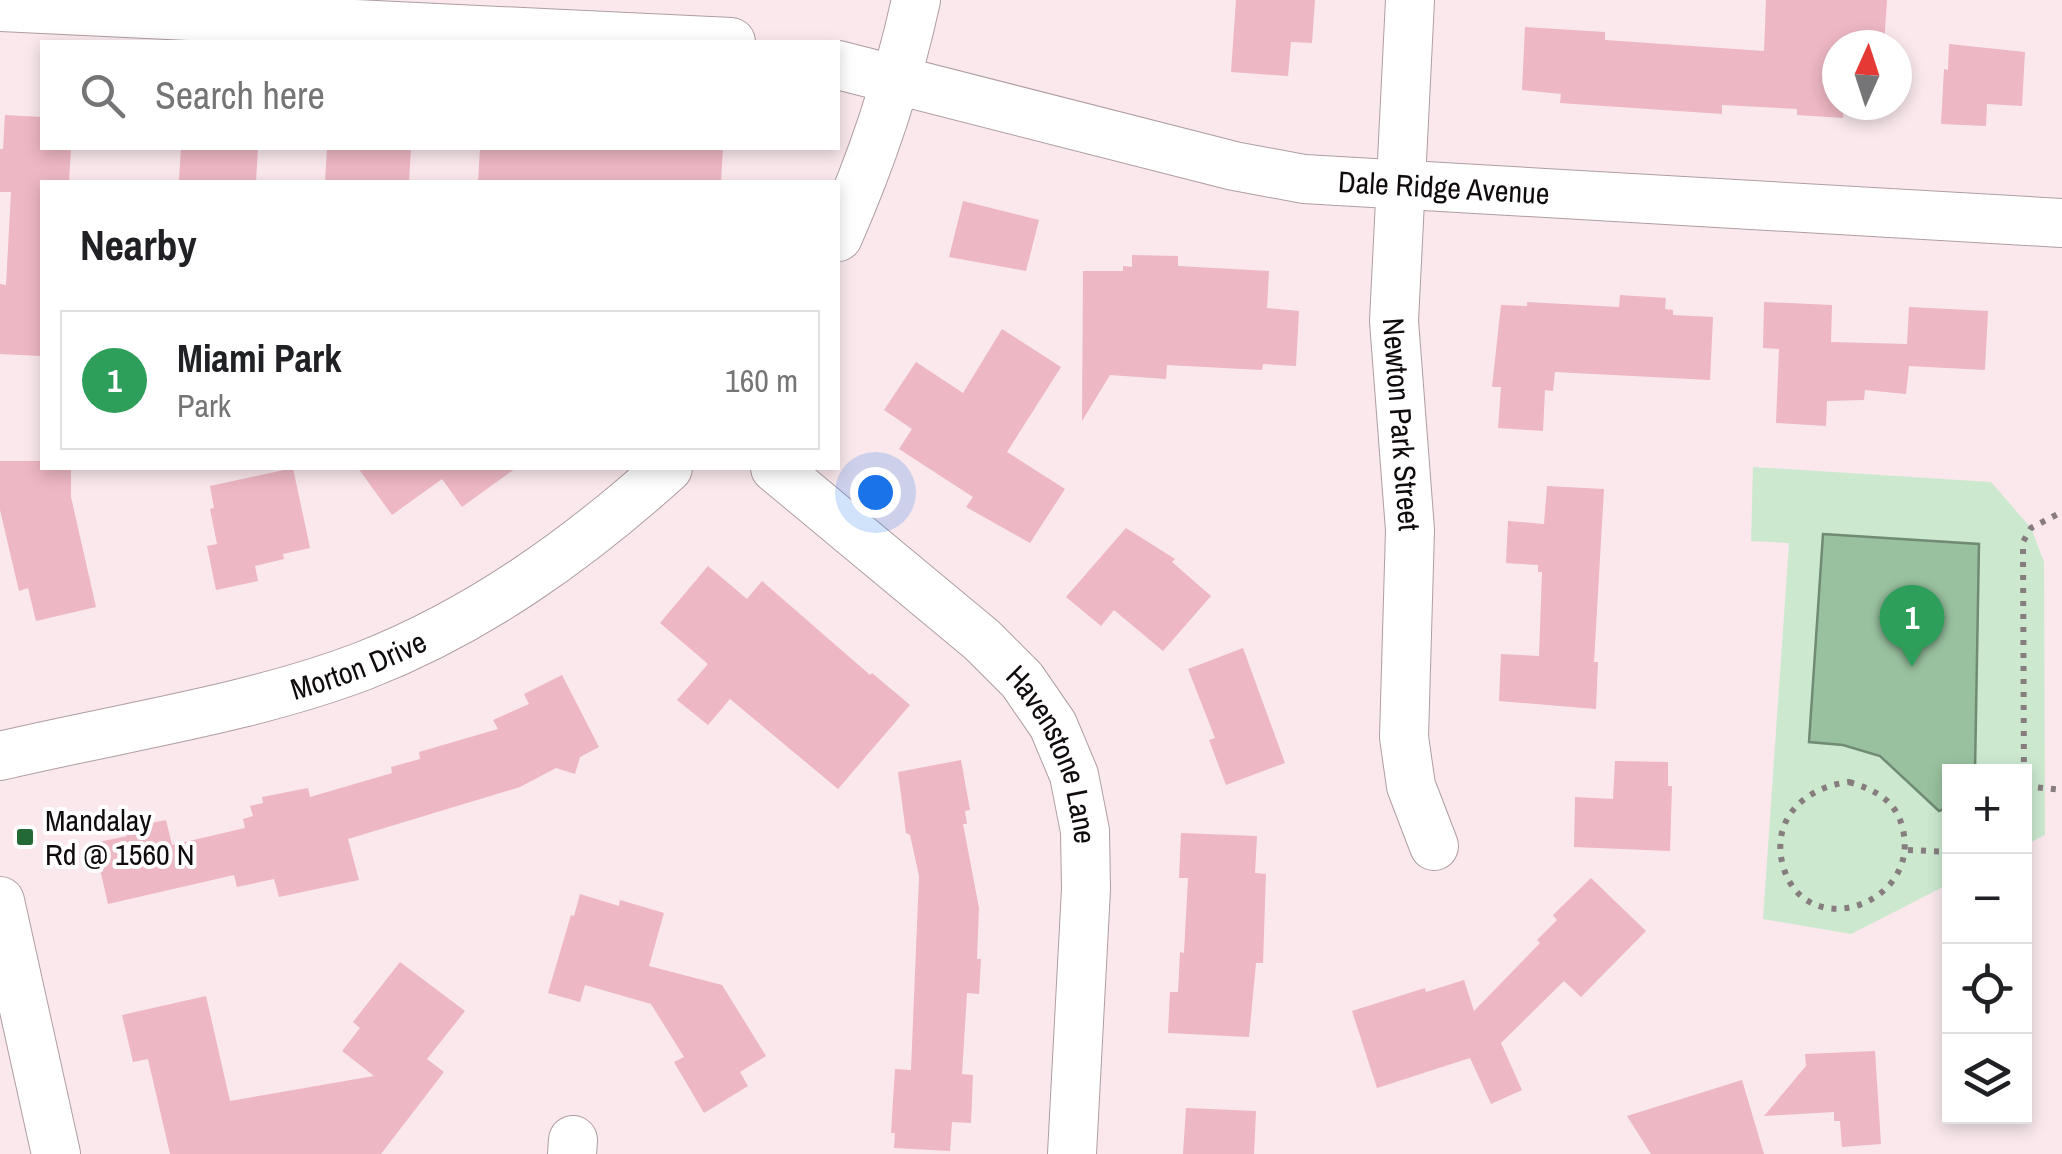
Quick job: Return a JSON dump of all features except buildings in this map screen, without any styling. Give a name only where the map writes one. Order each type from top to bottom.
[{"type":"street","points":[[840,232],[878,142],[916,0]]},
{"type":"street","name":"Newton Park Street","points":[[1410,0],[1394,322],[1411,571],[1404,737],[1412,786],[1434,846]]},
{"type":"street","points":[[0,8],[687,40]]},
{"type":"street","name":"Dale Ridge Avenue","points":[[840,66],[1270,174],[1399,187],[2062,223]]},
{"type":"street","name":"Morton Drive","points":[[0,756],[283,692],[363,666],[514,589],[577,546],[666,470]]},
{"type":"street","name":"Havenstone Lane","points":[[777,470],[982,640],[1022,680],[1053,725],[1074,775],[1085,831],[1086,890],[1072,1154]]},
{"type":"street","points":[[0,902],[56,1154]]},
{"type":"path","points":[[2025,764],[2022,542],[2032,528],[2058,514]]},
{"type":"path","points":[[1849,782],[1884,797],[1900,814],[1908,850],[1898,874],[1878,896],[1855,908],[1838,909],[1820,907],[1793,887],[1781,846],[1793,806],[1810,792],[1849,782]]},
{"type":"path","points":[[2032,788],[2062,790]]},
{"type":"path","points":[[1908,850],[1942,852]]},
{"type":"shaded area","points":[[1753,467],[1991,482],[2031,528],[2044,562],[2045,835],[2032,842],[2032,764],[1942,764],[1942,888],[1851,934],[1763,919],[1789,543],[1751,541]]},
{"type":"shaded area","points":[[1823,534],[1979,544],[1975,764],[1942,764],[1942,810],[1880,756],[1843,745],[1809,742]]},
{"type":"place","name":"Miami Park","points":[[1912,667]]},
{"type":"place","name":"Mandalay Rd @ 1560 N","points":[[25,837]]}]
